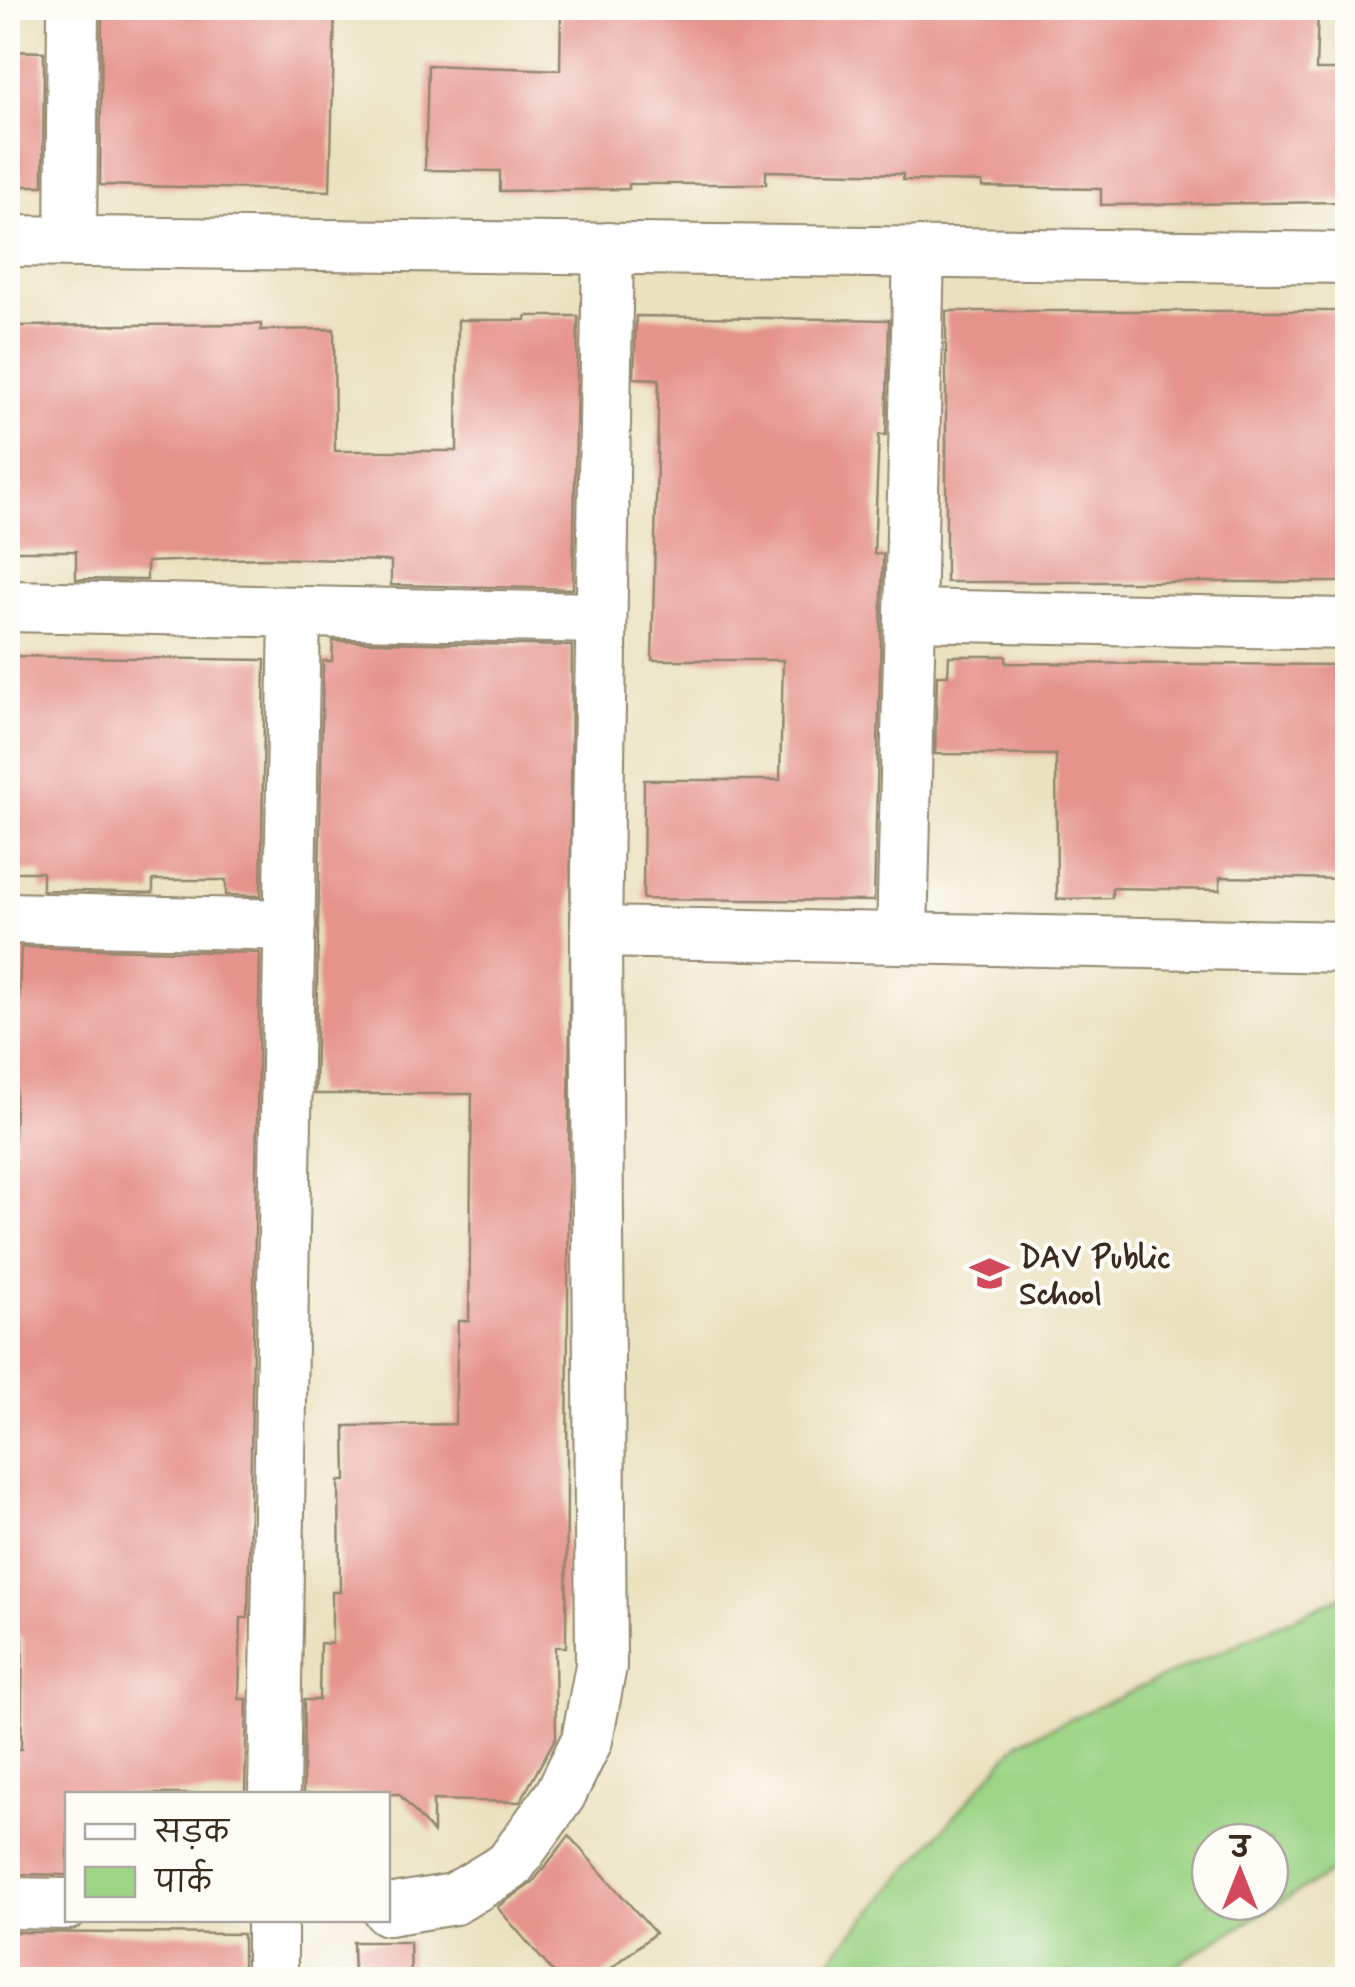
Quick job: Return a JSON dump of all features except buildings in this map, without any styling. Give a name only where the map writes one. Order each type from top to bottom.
[{"type":"street","points":[[71,242],[73,8]]},
{"type":"street","points":[[8,241],[1348,258]]},
{"type":"street","points":[[390,1910],[454,1899],[509,1866],[560,1795],[587,1740],[601,1666],[596,932],[608,248]]},
{"type":"street","points":[[902,937],[919,252]]},
{"type":"street","points":[[8,606],[601,618]]},
{"type":"street","points":[[274,1792],[295,612]]},
{"type":"street","points":[[910,615],[1348,624]]},
{"type":"street","points":[[8,918],[290,925]]},
{"type":"street","points":[[596,932],[1348,947]]},
{"type":"street","points":[[8,1903],[65,1904]]},
{"type":"street","points":[[272,1922],[272,1980]]},
{"type":"green space","points":[[1347,1594],[1347,1863],[1290,1897],[1290,1822],[1190,1822],[1190,1922],[1248,1922],[1152,1979],[813,1979],[1019,1742]]},
{"type":"place","name":"DAV Public School","points":[[989,1274]]}]
